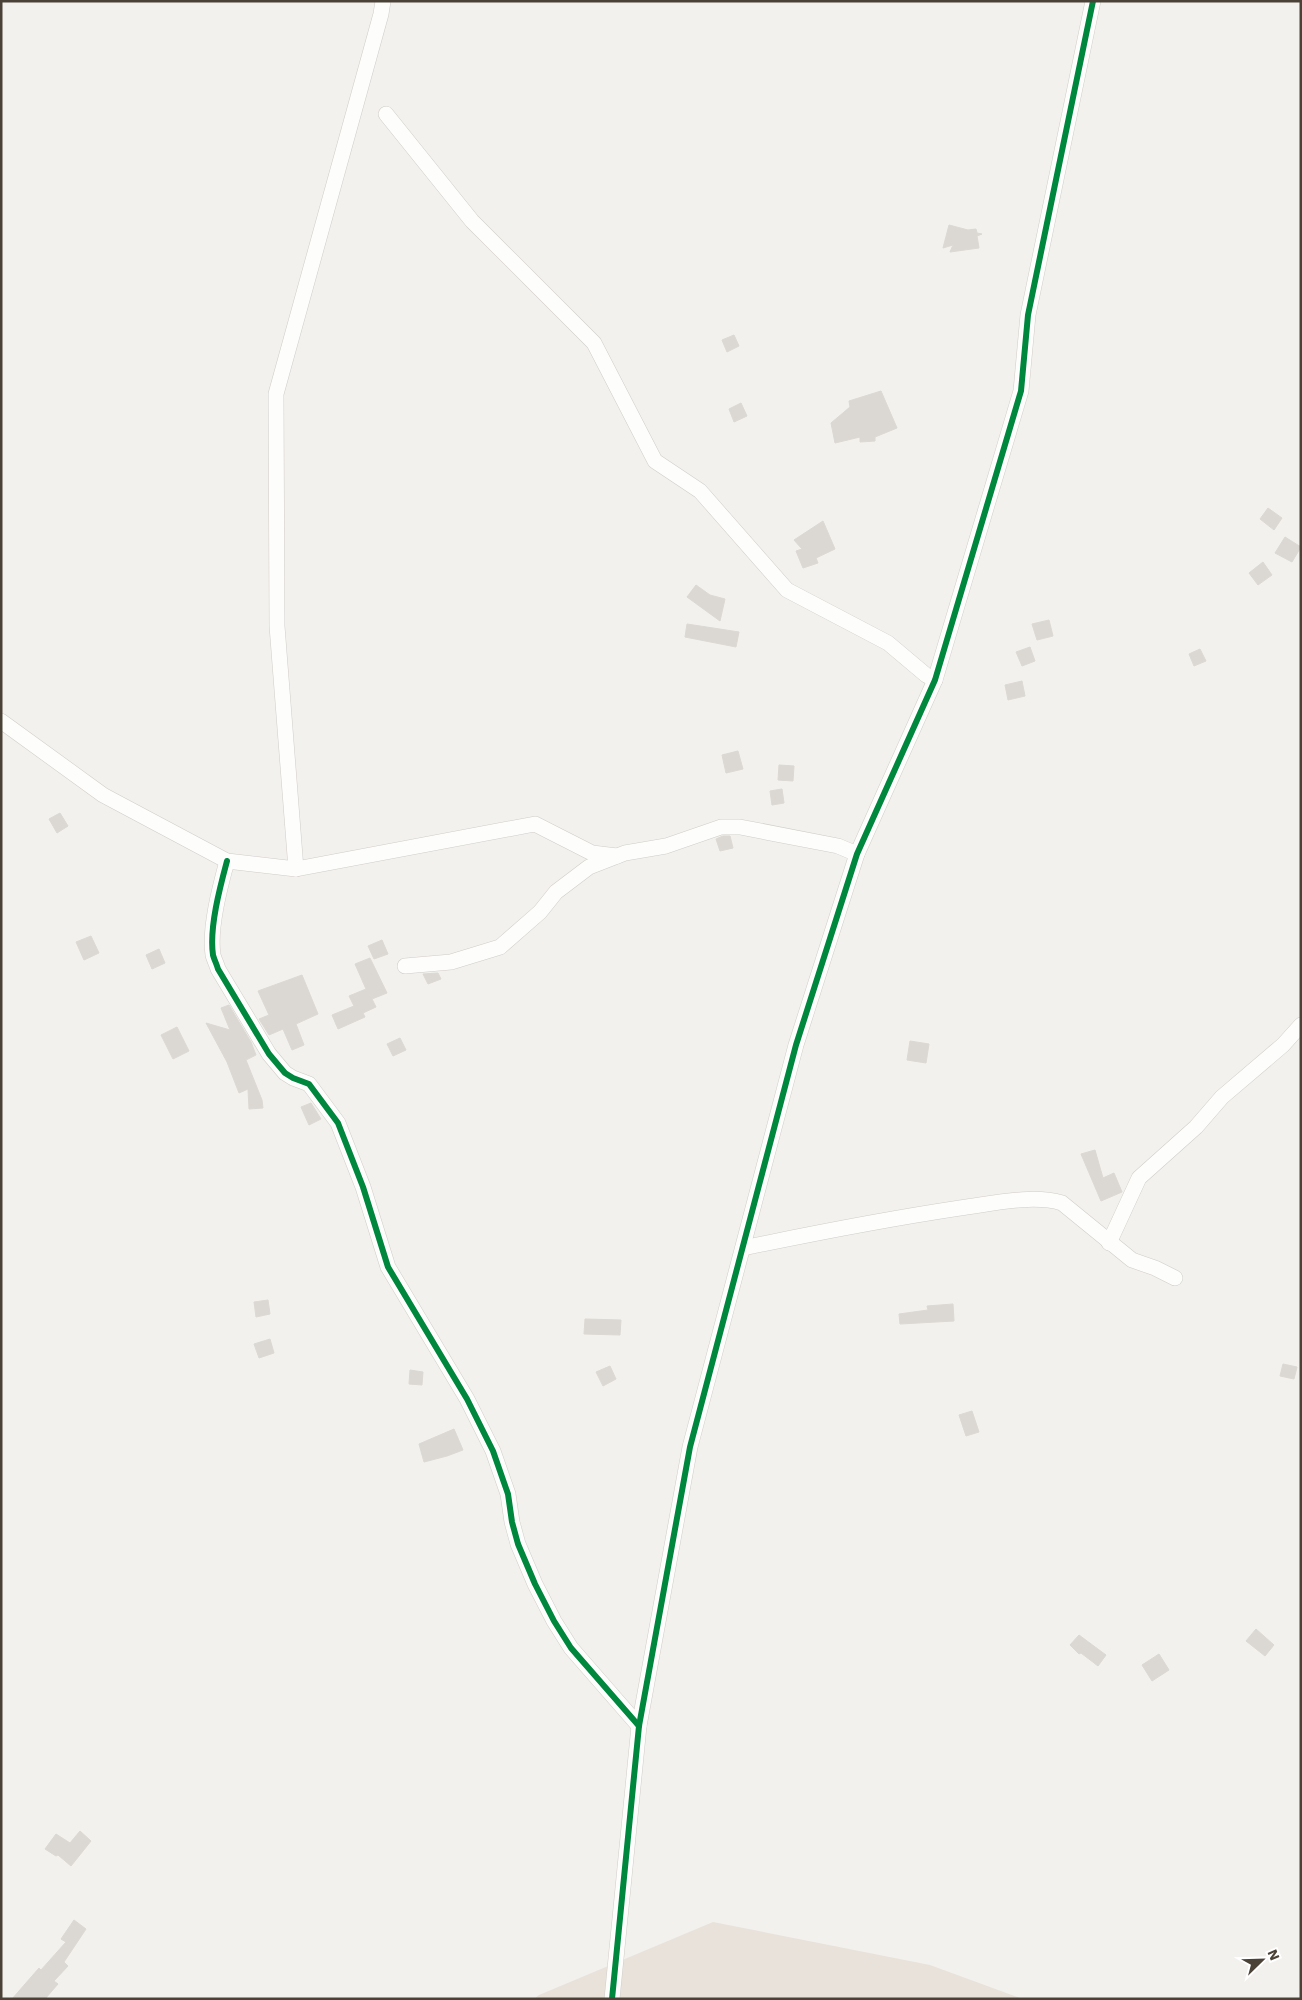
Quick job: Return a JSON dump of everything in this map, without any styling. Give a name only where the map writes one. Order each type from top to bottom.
[{"type":"street","points":[[296,869],[276,626],[276,394],[382,14],[383,1]]},
{"type":"street","points":[[612,1999],[639,1726],[690,1447],[796,1045],[857,854],[935,680],[1021,391],[1028,315],[1092,1]]},
{"type":"street","points":[[386,114],[472,221],[594,343],[655,461],[700,490],[787,590],[888,643],[926,675],[935,680]]},
{"type":"street","points":[[1,722],[103,795],[227,861],[296,869],[535,824],[592,854],[617,856]]},
{"type":"street","points":[[405,966],[451,962],[500,947],[540,912],[556,892],[589,867],[625,853],[666,846],[721,827],[740,827],[838,846],[857,854]]},
{"type":"street","points":[[227,861],[217,900],[213,932],[213,955],[218,969],[269,1054],[285,1073],[309,1084],[338,1123],[364,1187],[388,1267],[467,1399],[493,1451],[508,1494],[512,1522],[518,1544],[535,1584],[554,1622],[571,1648],[639,1726]]},
{"type":"street","points":[[1109,1243],[1139,1178],[1196,1126],[1222,1097],[1283,1046],[1301,1025]]},
{"type":"street","points":[[743,1248],[884,1219],[996,1203],[1048,1199],[1062,1203],[1132,1260],[1155,1268],[1174,1278]]},
{"type":"shaded area","points":[[713,1922],[930,1965],[1023,1999],[534,1999],[539,1995]]},
{"type":"building","points":[[949,225],[968,230],[976,229],[977,233],[982,234],[977,236],[979,248],[950,252],[953,245],[943,248]]},
{"type":"building","points":[[734,335],[739,346],[727,352],[722,340]]},
{"type":"building","points":[[881,391],[897,428],[875,437],[875,441],[860,442],[860,437],[835,443],[831,423],[850,407],[849,401]]},
{"type":"building","points":[[741,403],[747,416],[734,422],[729,409]]},
{"type":"building","points":[[1268,508],[1282,518],[1274,530],[1260,519]]},
{"type":"building","points":[[823,521],[835,549],[816,558],[818,563],[803,568],[796,551],[802,549],[794,540]]},
{"type":"building","points":[[1285,537],[1301,547],[1292,562],[1275,553]]},
{"type":"building","points":[[1263,562],[1272,575],[1258,585],[1249,573]]},
{"type":"building","points":[[696,585],[710,595],[725,599],[720,621],[687,597]]},
{"type":"building","points":[[1049,620],[1053,636],[1037,640],[1032,624]]},
{"type":"building","points":[[687,624],[739,632],[736,647],[685,637]]},
{"type":"building","points":[[1030,647],[1035,661],[1022,666],[1016,652]]},
{"type":"building","points":[[1200,649],[1206,661],[1194,666],[1189,654]]},
{"type":"building","points":[[1022,681],[1025,696],[1008,700],[1005,685]]},
{"type":"building","points":[[738,751],[743,769],[726,773],[722,755]]},
{"type":"building","points":[[779,765],[794,766],[793,781],[778,780]]},
{"type":"building","points":[[782,789],[784,803],[772,805],[770,791]]},
{"type":"building","points":[[60,813],[68,826],[57,833],[49,819]]},
{"type":"building","points":[[730,836],[733,848],[720,851],[716,839]]},
{"type":"building","points":[[91,936],[99,953],[84,960],[76,942]]},
{"type":"building","points":[[382,940],[388,954],[374,959],[368,946]]},
{"type":"building","points":[[159,949],[165,963],[152,969],[146,955]]},
{"type":"building","points":[[370,958],[387,993],[372,999],[376,1007],[363,1013],[365,1017],[338,1029],[332,1015],[354,1006],[349,996],[366,989],[355,964]]},
{"type":"building","points":[[438,973],[441,979],[428,984],[423,974]]},
{"type":"building","points":[[302,975],[318,1014],[296,1024],[304,1045],[292,1050],[283,1029],[269,1035],[259,1019],[269,1015],[258,991]]},
{"type":"building","points":[[229,1005],[251,1042],[256,1055],[246,1060],[262,1100],[263,1108],[249,1109],[248,1089],[239,1093],[227,1062],[206,1023],[230,1030],[221,1008]]},
{"type":"building","points":[[177,1027],[189,1051],[173,1059],[161,1035]]},
{"type":"building","points":[[400,1038],[406,1050],[393,1056],[387,1044]]},
{"type":"building","points":[[910,1041],[929,1044],[926,1063],[907,1060]]},
{"type":"building","points":[[311,1103],[321,1119],[309,1125],[301,1107]]},
{"type":"building","points":[[1095,1150],[1103,1178],[1114,1173],[1122,1192],[1101,1201],[1081,1154]]},
{"type":"building","points":[[268,1300],[270,1314],[256,1317],[254,1302]]},
{"type":"building","points":[[953,1304],[954,1321],[900,1324],[899,1314],[928,1310],[927,1306]]},
{"type":"building","points":[[585,1319],[621,1320],[620,1335],[584,1334]]},
{"type":"building","points":[[270,1339],[274,1353],[259,1358],[254,1344]]},
{"type":"building","points":[[1283,1364],[1297,1367],[1294,1379],[1280,1376]]},
{"type":"building","points":[[610,1366],[616,1379],[603,1386],[596,1372]]},
{"type":"building","points":[[410,1370],[423,1372],[422,1385],[409,1384]]},
{"type":"building","points":[[972,1411],[979,1432],[966,1436],[959,1415]]},
{"type":"building","points":[[454,1429],[463,1450],[424,1462],[419,1444]]},
{"type":"building","points":[[1256,1629],[1274,1645],[1265,1656],[1246,1641]]},
{"type":"building","points":[[1079,1635],[1106,1655],[1098,1666],[1081,1653],[1079,1654],[1070,1645]]},
{"type":"building","points":[[1159,1654],[1169,1670],[1152,1681],[1142,1665]]},
{"type":"building","points":[[80,1831],[91,1841],[71,1866],[58,1855],[56,1856],[45,1849],[56,1834],[70,1843]]},
{"type":"building","points":[[74,1920],[86,1929],[64,1962],[68,1966],[54,1981],[58,1984],[45,1999],[12,1999],[39,1968],[41,1970],[66,1942],[61,1939]]},
{"type":"cycle path","points":[[612,1999],[639,1726],[690,1447],[796,1045],[857,854],[935,680],[1021,391],[1028,315],[1093,1]]},
{"type":"cycle path","points":[[227,861],[216,908],[212,944],[213,955],[218,969],[269,1054],[285,1073],[309,1084],[338,1123],[363,1187],[388,1267],[467,1399],[493,1451],[508,1494],[512,1522],[518,1544],[535,1584],[554,1621],[571,1648],[639,1726]]}]
